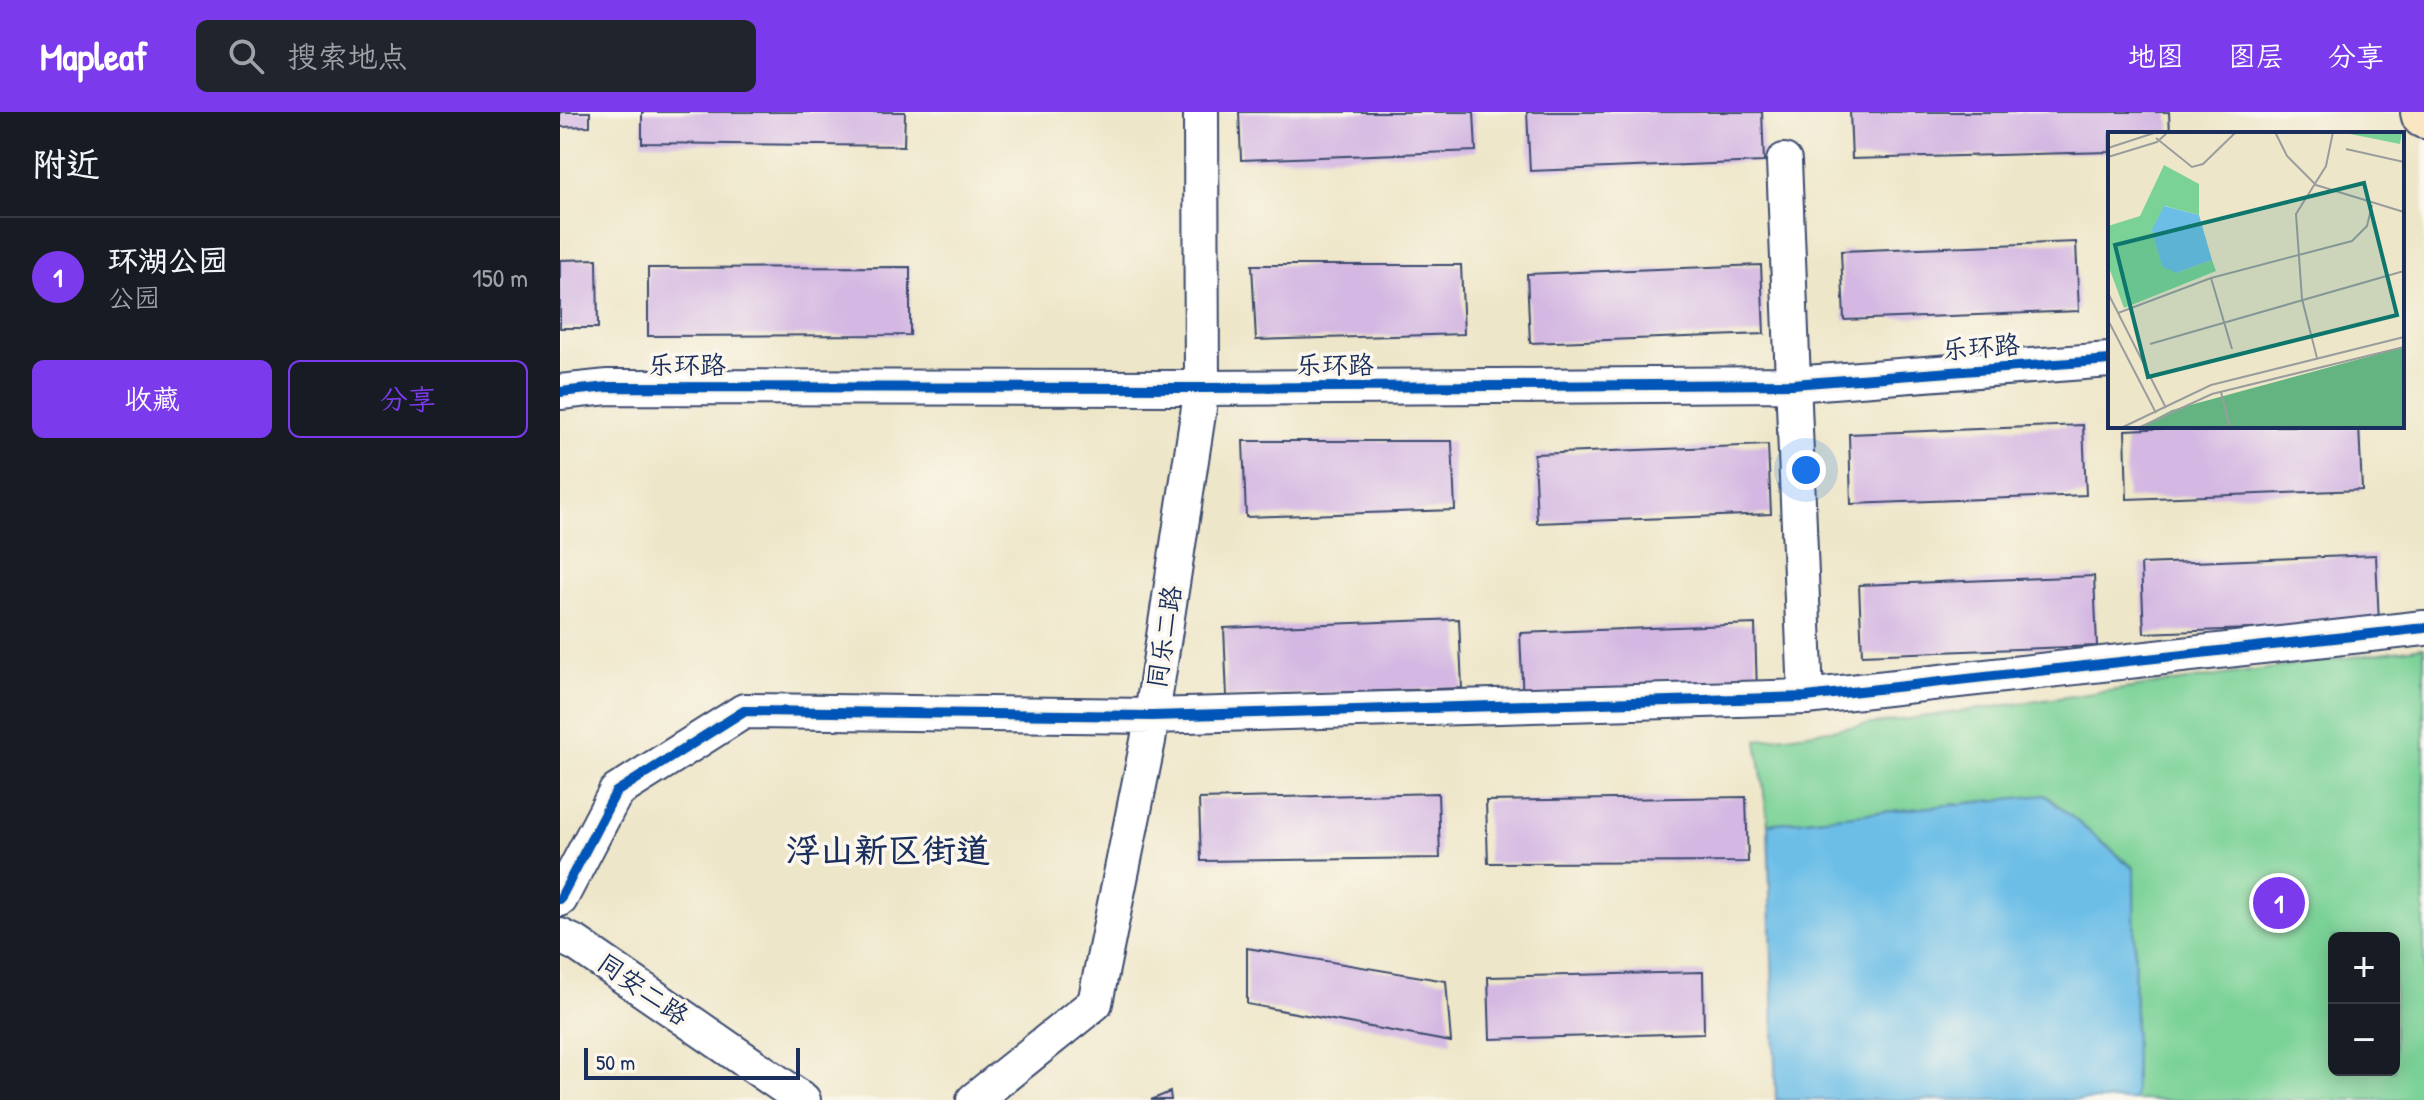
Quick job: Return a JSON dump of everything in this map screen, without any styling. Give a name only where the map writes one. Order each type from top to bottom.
[{"type":"street","name":"同乐二路","points":[[974,1100],[1095,1003],[1152,716],[1202,388],[1201,112]]},
{"type":"street","points":[[1784,161],[1806,697]]},
{"type":"street","name":"乐环路","points":[[560,392],[608,387],[1202,388],[1793,384],[2108,360]]},
{"type":"street","points":[[560,899],[616,792],[744,711],[1152,716],[1806,697],[2424,628]]},
{"type":"street","name":"同安二路","points":[[560,936],[577,944],[803,1100]]},
{"type":"green space","points":[[2424,647],[2424,1100],[2135,1100],[2134,868],[2045,795],[1768,824],[1757,740]]},
{"type":"water","points":[[2045,795],[2134,869],[2135,1100],[1776,1100],[1768,824]]},
{"type":"building","points":[[560,112],[590,112],[590,126],[560,127]]},
{"type":"building","points":[[642,112],[905,112],[904,146],[642,143]]},
{"type":"building","points":[[1239,112],[1474,112],[1476,151],[1241,160]]},
{"type":"building","points":[[1527,112],[1762,112],[1764,162],[1530,171]]},
{"type":"building","points":[[1850,112],[2169,112],[2170,132],[2108,132],[2108,152],[1852,159]]},
{"type":"building","points":[[2076,242],[2079,311],[1844,320],[1841,251]]},
{"type":"building","points":[[597,259],[598,328],[560,328],[560,260]]},
{"type":"building","points":[[1252,265],[1461,265],[1464,334],[1256,340]]},
{"type":"building","points":[[1761,265],[1764,334],[1530,343],[1527,274]]},
{"type":"building","points":[[910,267],[910,335],[648,336],[648,268]]},
{"type":"building","points":[[2083,425],[2086,495],[1851,504],[1849,434]]},
{"type":"building","points":[[2359,428],[2362,490],[2127,499],[2125,430]]},
{"type":"building","points":[[1243,441],[1452,441],[1455,510],[1246,517]]},
{"type":"building","points":[[1768,445],[1771,514],[1537,523],[1534,454]]},
{"type":"building","points":[[2376,555],[2379,624],[2144,633],[2141,564]]},
{"type":"building","points":[[2094,576],[2097,646],[1862,655],[1859,585]]},
{"type":"building","points":[[1459,619],[1462,688],[1227,697],[1224,628]]},
{"type":"building","points":[[1755,624],[1757,693],[1523,702],[1520,633]]},
{"type":"building","points":[[1438,793],[1440,858],[1201,861],[1199,799]]},
{"type":"building","points":[[1746,797],[1748,862],[1488,863],[1486,801]]},
{"type":"building","points":[[1247,948],[1446,981],[1451,1042],[1247,1004]]},
{"type":"building","points":[[1703,972],[1704,1033],[1490,1039],[1488,977]]},
{"type":"building","points":[[1170,1092],[1171,1100],[1151,1100]]},
{"type":"cycle path","points":[[560,392],[608,387],[1202,388],[1793,384],[2108,360]]},
{"type":"cycle path","points":[[560,899],[616,792],[744,711],[1152,716],[1806,697],[2424,628]]},
{"type":"place","name":"环湖公园","points":[[2279,903]]},
{"type":"district","name":"浮山新区街道","points":[[888,850]]}]
